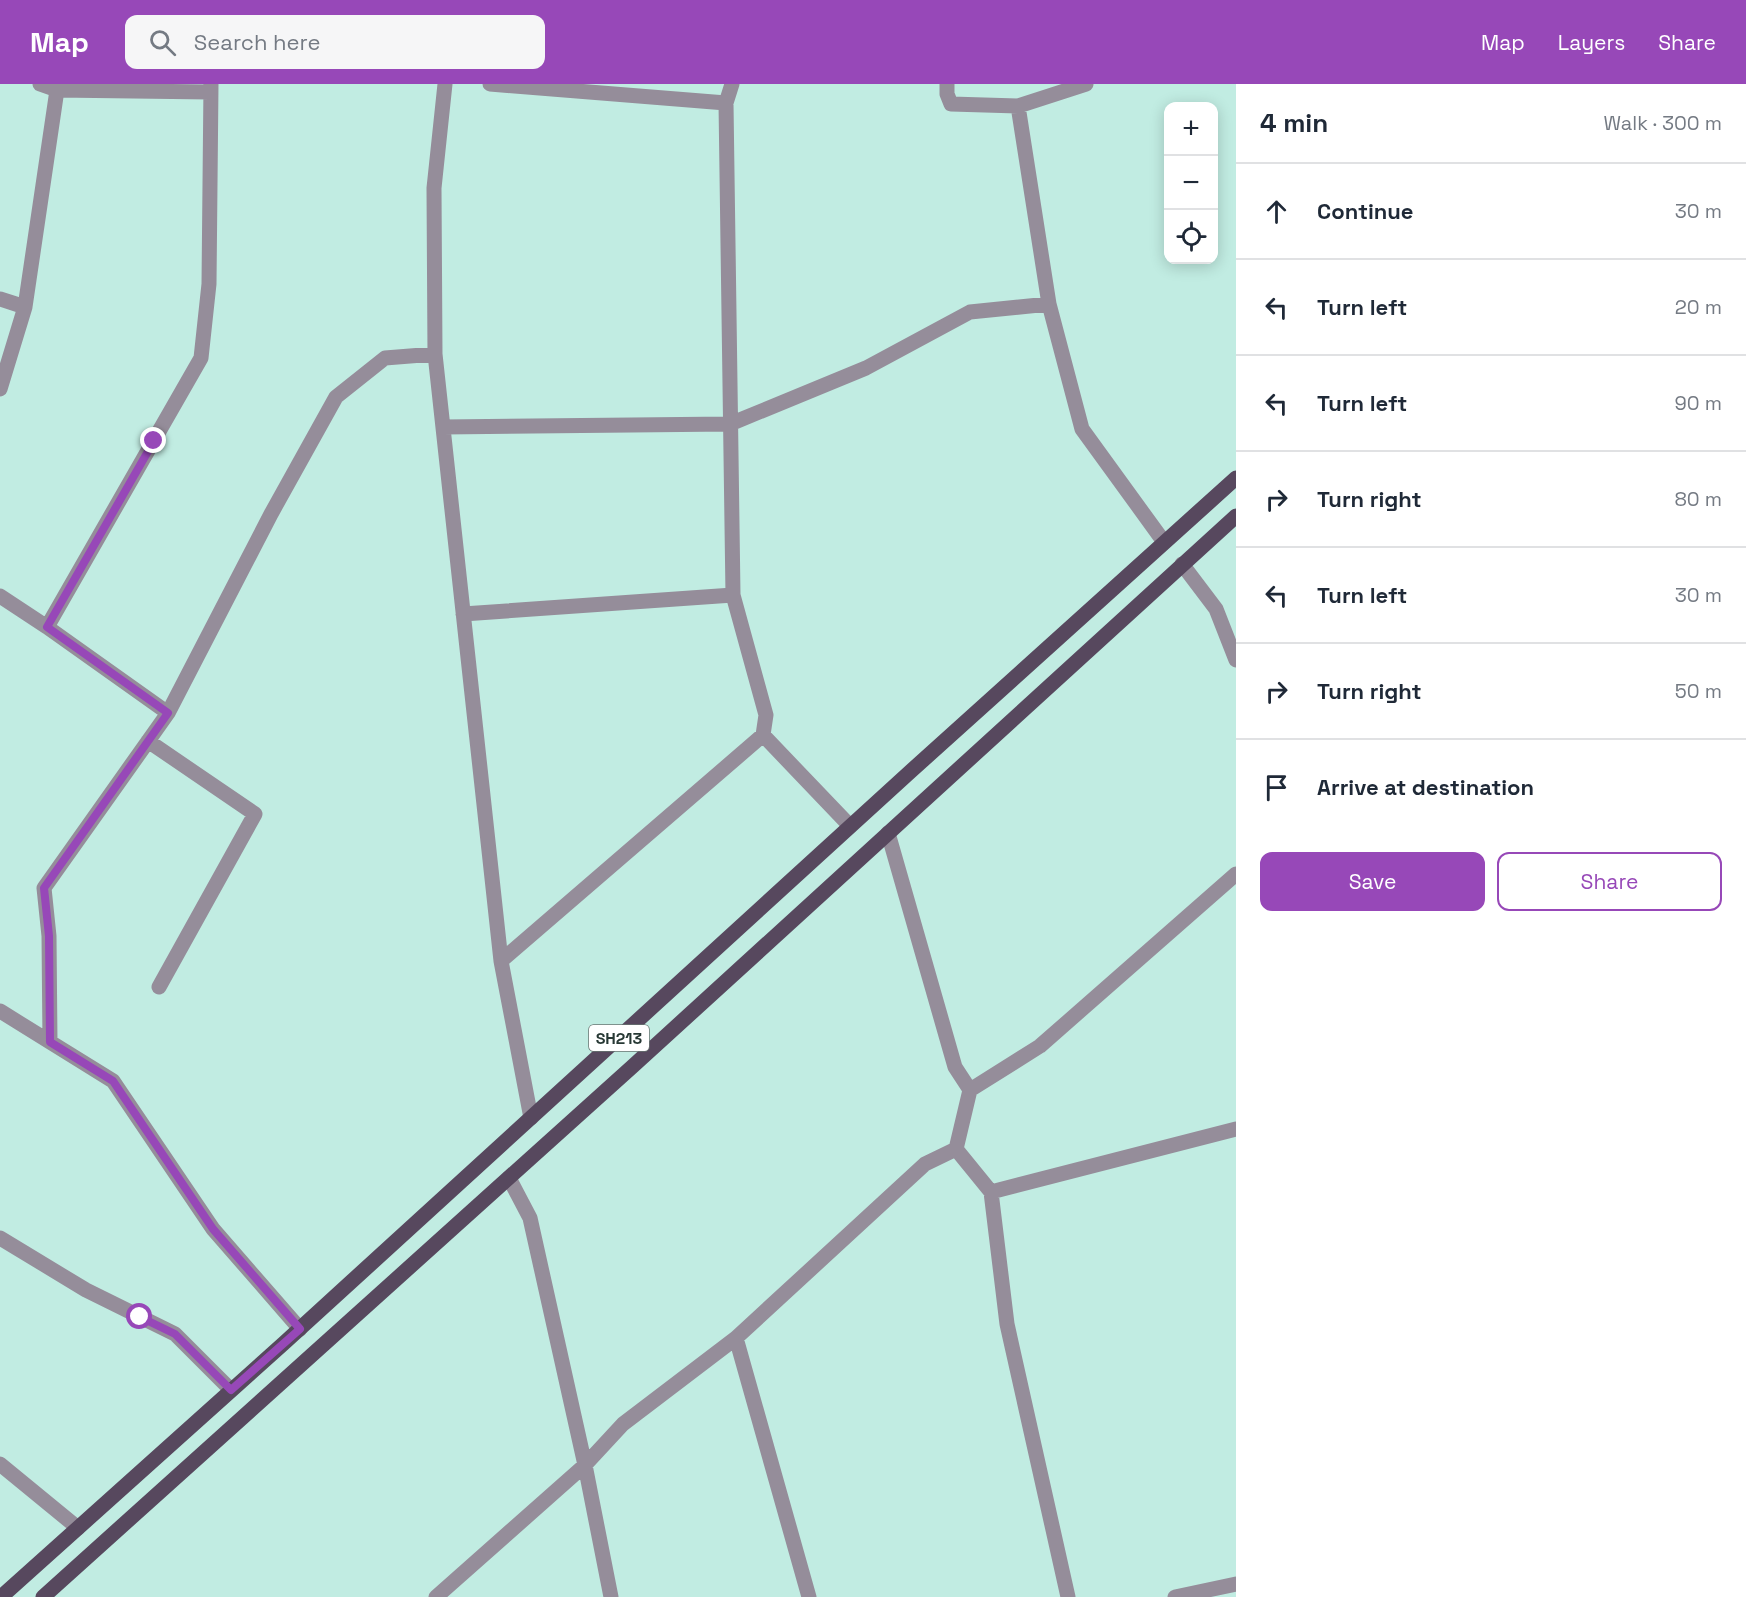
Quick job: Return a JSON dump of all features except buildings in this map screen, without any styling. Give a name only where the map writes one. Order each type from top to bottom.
[{"type":"main road","name":"SH213","points":[[1,1597],[300,1329],[850,826],[1236,478]]},
{"type":"main road","name":"SH213","points":[[43,1597],[509,1178],[1236,516]]},
{"type":"street","points":[[40,84],[57,90],[211,88],[209,284],[201,358],[47,627]]},
{"type":"street","points":[[445,84],[434,188],[435,354],[501,961],[531,1118]]},
{"type":"street","points":[[490,84],[726,103]]},
{"type":"street","points":[[501,961],[763,735],[766,715],[733,595],[726,103],[732,84]]},
{"type":"street","points":[[947,84],[947,94],[951,104],[1018,106],[1086,84]]},
{"type":"street","points":[[0,389],[26,307],[57,90]]},
{"type":"street","points":[[1018,106],[1049,304],[1082,429],[1164,542]]},
{"type":"street","points":[[0,300],[26,307]]},
{"type":"street","points":[[443,427],[730,424],[866,368],[970,312],[1049,304]]},
{"type":"street","points":[[50,1042],[49,936],[44,888],[168,713],[271,514],[336,397],[385,358],[435,354]]},
{"type":"street","points":[[1182,564],[1216,609],[1236,660]]},
{"type":"street","points":[[463,614],[733,595]]},
{"type":"street","points":[[0,596],[168,713]]},
{"type":"street","points":[[763,735],[850,826]]},
{"type":"street","points":[[148,741],[255,814],[159,987]]},
{"type":"street","points":[[888,833],[955,1067],[970,1090]]},
{"type":"street","points":[[956,1149],[970,1090],[1040,1046],[1236,874]]},
{"type":"street","points":[[0,1011],[113,1081],[213,1229],[300,1329]]},
{"type":"street","points":[[991,1192],[1236,1129]]},
{"type":"street","points":[[956,1149],[991,1192],[1007,1324],[1068,1597]]},
{"type":"street","points":[[436,1597],[585,1465],[623,1424],[736,1338],[925,1164],[956,1149]]},
{"type":"street","points":[[509,1178],[530,1218],[585,1465],[611,1597]]},
{"type":"street","points":[[0,1238],[86,1290],[175,1334],[231,1390]]},
{"type":"street","points":[[736,1338],[809,1597]]},
{"type":"street","points":[[0,1464],[78,1528]]},
{"type":"street","points":[[1175,1597],[1236,1584]]},
{"type":"route","points":[[140,1317],[175,1334],[231,1390],[300,1329],[213,1229],[113,1081],[50,1042],[49,936],[44,888],[168,713],[47,627],[154,441]]}]
